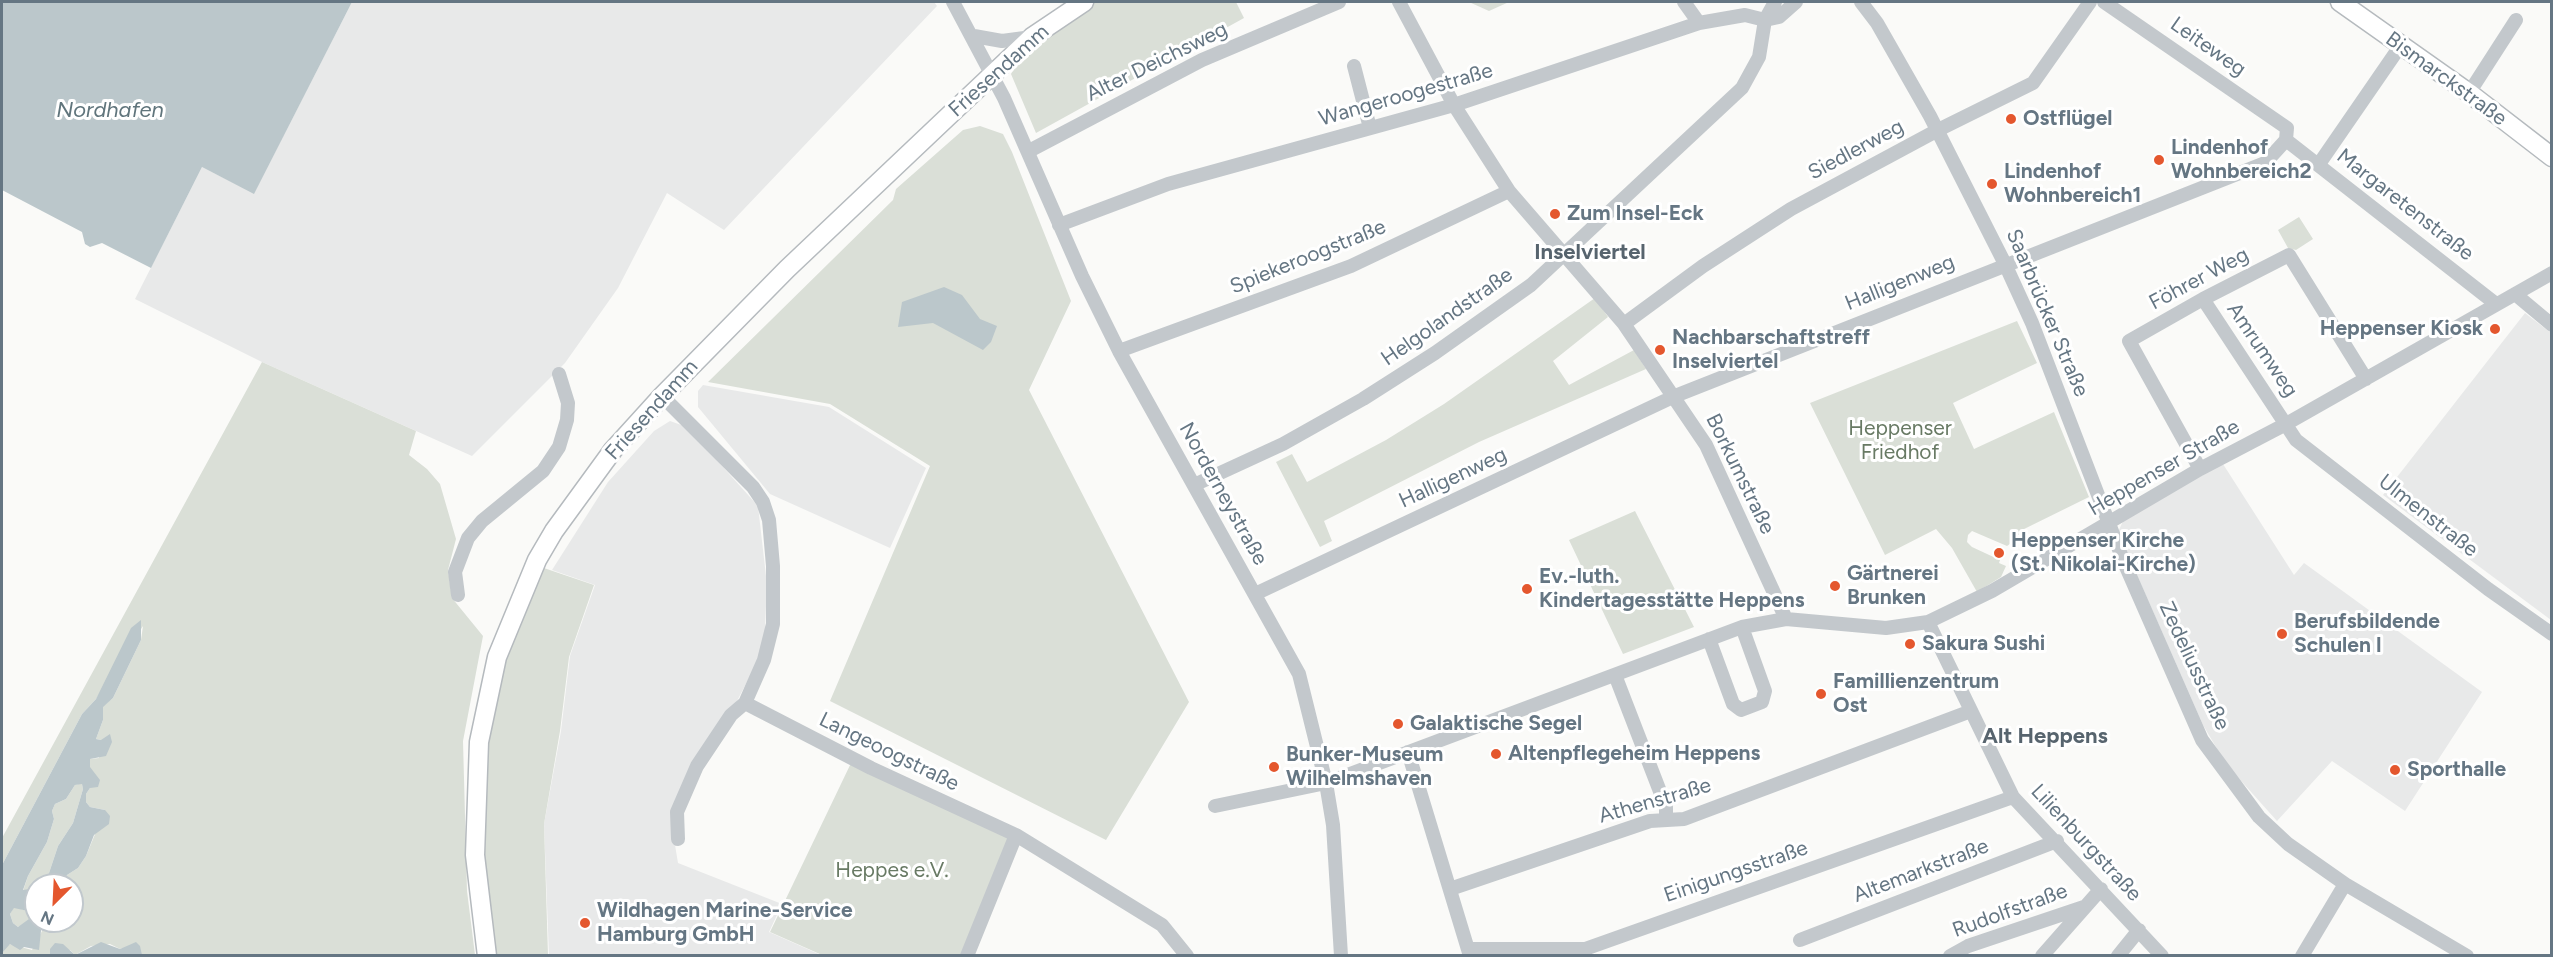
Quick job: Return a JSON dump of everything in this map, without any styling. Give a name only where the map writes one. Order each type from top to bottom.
[{"type":"main road","name":"Friesendamm","points":[[487,956],[475,855],[479,742],[497,657],[537,560],[554,531],[608,458],[662,396],[787,269],[1032,37],[1084,2]]},
{"type":"main road","name":"Bismarckstraße","points":[[2340,2],[2469,93],[2552,158]]},
{"type":"street","name":"Norderneystraße","points":[[953,2],[974,36],[1029,151],[1059,225],[1119,351],[1299,674],[1326,783],[1336,870],[1341,956]]},
{"type":"street","name":"Alter Deichsweg","points":[[1029,151],[1202,60],[1339,2]]},
{"type":"street","name":"Borkumstraße","points":[[1400,2],[1454,105],[1509,191],[1624,324],[1675,396],[1706,445],[1786,619]]},
{"type":"street","points":[[1684,2],[1699,23]]},
{"type":"street","name":"Helgolandstraße","points":[[1194,485],[1283,444],[1363,399],[1483,320],[1531,285],[1742,88],[1759,57],[1765,20],[1775,2]]},
{"type":"street","points":[[1765,20],[1779,17],[1796,2]]},
{"type":"street","name":"Saarbrücker Straße","points":[[1861,2],[1877,23],[1938,130],[2005,264],[2032,323],[2111,523]]},
{"type":"street","name":"Siedlerweg","points":[[1624,324],[1703,266],[1791,209],[1938,130],[2033,83],[2091,2]]},
{"type":"street","name":"Leiteweg","points":[[2104,2],[2286,134]]},
{"type":"street","name":"Wangeroogestraße","points":[[1059,225],[1168,184],[1454,105],[1699,23],[1745,15],[1765,20]]},
{"type":"street","points":[[2469,93],[2516,20]]},
{"type":"street","points":[[974,36],[1002,41],[1032,37]]},
{"type":"street","points":[[2319,164],[2401,45]]},
{"type":"street","points":[[1354,66],[1370,128]]},
{"type":"street","name":"Margaretenstraße","points":[[2286,134],[2319,164],[2496,304]]},
{"type":"street","name":"Halligenweg","points":[[1255,594],[1675,396],[2265,163],[2286,134]]},
{"type":"street","name":"Spiekeroogstraße","points":[[1119,351],[1351,266],[1509,191]]},
{"type":"street","name":"Föhrer Weg","points":[[2200,469],[2128,341],[2204,299],[2289,255],[2366,379]]},
{"type":"street","name":"Heppenser Straße","points":[[1215,806],[1326,783],[1742,627],[1786,619],[1886,628],[1928,622],[1992,591],[2200,469],[2286,424],[2552,273]]},
{"type":"street","points":[[2516,294],[2552,325]]},
{"type":"street","name":"Amrumweg","points":[[2204,299],[2286,424]]},
{"type":"street","points":[[458,595],[456,572],[468,538],[482,521],[543,471],[559,447],[567,420],[568,403],[559,374]]},
{"type":"street","points":[[662,396],[753,487],[763,502],[769,520],[773,566],[773,624],[764,660],[745,704],[731,714],[697,766],[677,812],[678,839]]},
{"type":"street","name":"Ulmenstraße","points":[[2286,424],[2296,440],[2488,589],[2552,634]]},
{"type":"street","name":"Zedeliusstraße","points":[[2111,523],[2123,560],[2202,740],[2259,817],[2289,844],[2345,884],[2467,956]]},
{"type":"street","name":"Lilienburgstraße","points":[[1928,622],[2013,797],[2057,841],[2162,956]]},
{"type":"street","points":[[1709,639],[1733,704],[1741,710],[1762,702],[1765,691],[1742,627]]},
{"type":"street","points":[[1615,675],[1666,807],[1666,819]]},
{"type":"street","name":"Langeoogstraße","points":[[745,704],[871,768],[1016,836],[1162,925],[1187,956]]},
{"type":"street","name":"Athenstraße","points":[[1450,890],[1650,821],[1684,819],[1971,711]]},
{"type":"street","name":"Einigungsstraße","points":[[1408,752],[1469,952],[1591,952],[2013,797]]},
{"type":"street","points":[[967,956],[1016,836]]},
{"type":"street","name":"Altemarkstraße","points":[[1800,940],[2057,841]]},
{"type":"street","points":[[2302,956],[2345,884]]},
{"type":"street","points":[[2042,956],[2101,889]]},
{"type":"street","name":"Rudolfstraße","points":[[1950,956],[1968,946],[2084,907]]},
{"type":"street","points":[[2118,956],[2139,930]]},
{"type":"shaded area","points":[[352,2],[934,2],[937,6],[724,230],[667,193],[618,288],[565,363],[472,456],[262,362],[135,299],[202,167],[254,193]]},
{"type":"shaded area","points":[[2525,313],[2551,333],[2551,620],[2383,495]]},
{"type":"shaded area","points":[[703,385],[829,407],[926,468],[890,548],[770,494],[698,407],[698,391]]},
{"type":"shaded area","points":[[670,421],[687,427],[758,506],[767,585],[764,649],[737,701],[710,739],[674,839],[678,863],[782,904],[769,932],[821,955],[549,956],[544,824],[561,731],[570,656],[595,585],[552,570],[608,482],[654,431]]},
{"type":"shaded area","name":"Berufsbildende Schulen I","points":[[2223,464],[2294,575],[2304,563],[2482,692],[2405,811],[2332,761],[2277,821],[2226,764],[2203,725],[2118,532],[2125,517]]},
{"type":"green space","points":[[1088,2],[1236,2],[1244,18],[1036,133],[1011,74],[1023,51]]},
{"type":"green space","points":[[1469,2],[1509,2],[1489,11]]},
{"type":"green space","points":[[980,126],[1003,134],[1071,301],[1029,390],[1189,702],[1106,840],[830,701],[930,466],[830,404],[708,382],[893,200],[896,189],[963,130]]},
{"type":"green space","points":[[2299,217],[2313,239],[2296,250],[2288,248],[2278,230]]},
{"type":"green space","points":[[1595,298],[1608,317],[1553,361],[1569,385],[1634,350],[1646,369],[1479,442],[1324,521],[1332,541],[1320,547],[1276,462],[1292,454],[1307,482],[1386,440],[1444,404]]},
{"type":"green space","name":"Heppenser Friedhof","points":[[2017,321],[2037,363],[1953,403],[1974,449],[2054,412],[2089,497],[2018,532],[2020,537],[2007,546],[1972,531],[1968,535],[1967,542],[1972,547],[2000,560],[1999,563],[2006,566],[2001,577],[1977,592],[1952,548],[1936,529],[1885,555],[1810,403]]},
{"type":"green space","points":[[262,362],[416,431],[409,455],[427,469],[440,484],[456,539],[448,570],[452,598],[483,636],[463,741],[467,891],[475,955],[142,956],[128,947],[120,949],[110,944],[91,946],[75,955],[70,950],[50,949],[50,955],[2,955],[3,948],[10,944],[32,950],[41,933],[84,933],[84,873],[70,873],[78,868],[86,856],[105,810],[90,807],[86,802],[86,794],[90,788],[90,759],[99,758],[101,740],[96,739],[103,720],[103,706],[113,698],[141,640],[143,626],[96,699],[82,714],[2,865],[2,838]]},
{"type":"green space","points":[[1635,511],[1694,627],[1623,654],[1569,540]]},
{"type":"green space","points":[[538,566],[594,585],[569,657],[560,731],[544,824],[548,955],[491,956],[480,855],[483,743],[501,658]]},
{"type":"green space","name":"Heppes e.V.","points":[[852,761],[1012,836],[963,955],[822,955],[770,932]]},
{"type":"green space","points":[[82,783],[83,789],[73,823],[58,846],[49,873],[30,873],[47,842],[54,819],[52,811],[55,804],[66,799],[75,785]]},
{"type":"green space","points":[[14,907],[24,910],[24,925],[18,927],[13,923],[10,914]]},
{"type":"water","name":"Nordhafen","points":[[2,2],[352,2],[254,194],[202,167],[151,268],[102,243],[90,247],[85,244],[82,232],[2,190]]},
{"type":"water","points":[[944,287],[962,295],[980,319],[997,326],[991,342],[983,350],[933,323],[898,327],[902,302]]},
{"type":"water","points":[[141,620],[141,640],[113,698],[103,707],[103,720],[96,739],[101,740],[110,734],[112,742],[106,756],[90,759],[90,767],[100,780],[98,787],[90,788],[86,794],[86,802],[90,807],[105,810],[110,816],[109,824],[94,835],[86,856],[78,868],[70,873],[49,873],[58,846],[73,823],[83,789],[82,784],[75,785],[66,799],[55,804],[52,811],[54,819],[47,842],[30,873],[24,873],[24,910],[14,908],[10,914],[13,923],[18,927],[24,923],[24,933],[41,933],[39,950],[24,947],[20,950],[10,944],[2,953],[2,865],[82,714],[96,699],[131,628]]},
{"type":"water","points":[[101,942],[120,949],[136,942],[140,946],[142,955],[75,955]]},
{"type":"water","points":[[55,943],[63,944],[75,955],[50,955],[50,949]]},
{"type":"place","name":"Ostflügel","points":[[2011,119]]},
{"type":"place","name":"Lindenhof Wohnbereich2","points":[[2159,160]]},
{"type":"place","name":"Lindenhof Wohnbereich1","points":[[1992,184]]},
{"type":"place","name":"Zum Insel-Eck","points":[[1555,214]]},
{"type":"place","name":"Heppenser Kiosk","points":[[2495,329]]},
{"type":"place","name":"Nachbarschaftstreff Inselviertel","points":[[1660,350]]},
{"type":"place","name":"Heppenser Kirche (St. Nikolai-Kirche)","points":[[1999,553]]},
{"type":"place","name":"Gärtnerei Brunken","points":[[1835,586]]},
{"type":"place","name":"Ev.-luth. Kindertagesstätte Heppens","points":[[1527,589]]},
{"type":"place","name":"Berufsbildende Schulen I","points":[[2282,634]]},
{"type":"place","name":"Sakura Sushi","points":[[1910,644]]},
{"type":"place","name":"Famillienzentrum Ost","points":[[1821,694]]},
{"type":"place","name":"Galaktische Segel","points":[[1398,724]]},
{"type":"place","name":"Altenpflegeheim Heppens","points":[[1496,754]]},
{"type":"place","name":"Bunker-Museum Wilhelmshaven","points":[[1274,767]]},
{"type":"place","name":"Sporthalle","points":[[2395,770]]},
{"type":"place","name":"Wildhagen Marine-Service Hamburg GmbH","points":[[585,923]]},
{"type":"district","name":"Inselviertel","points":[[1590,253]]},
{"type":"district","name":"Alt Heppens","points":[[2045,737]]}]
